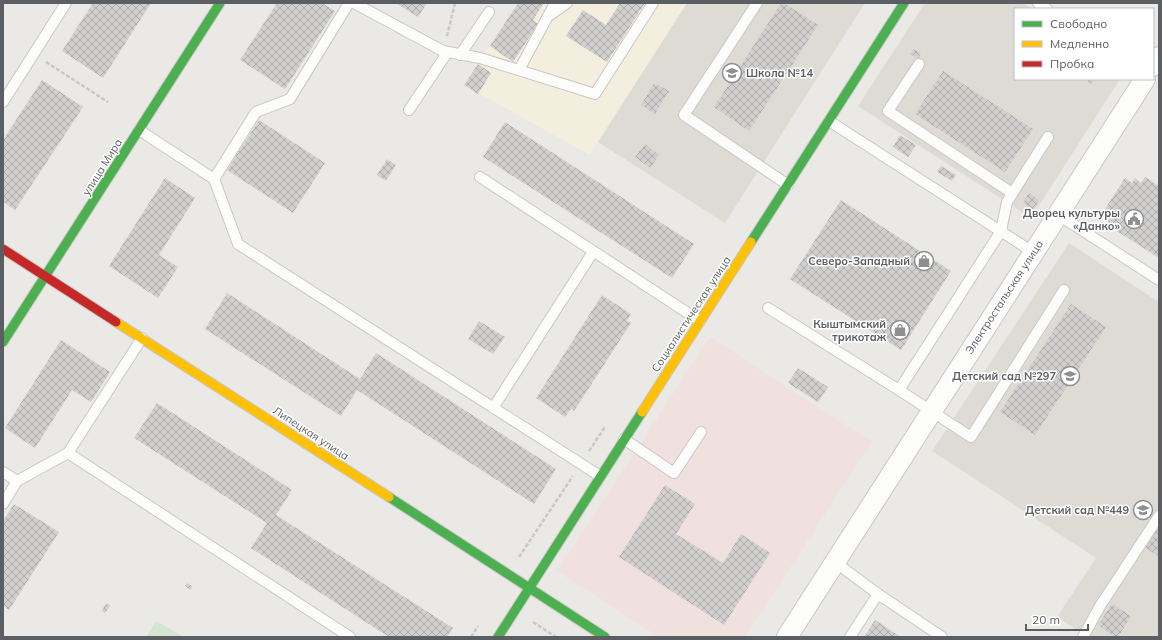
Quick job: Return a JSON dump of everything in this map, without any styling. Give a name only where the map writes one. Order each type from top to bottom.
[{"type":"street","name":"улица Мира","points":[[3,342],[220,3]]},
{"type":"street","name":"Социалистическая улица","points":[[498,637],[904,3]]},
{"type":"street","name":"Электростальская улица","points":[[787,637],[1143,80]]},
{"type":"street","name":"Липецкая улица","points":[[3,249],[605,637]]},
{"type":"lane","points":[[3,102],[66,3]]},
{"type":"lane","points":[[214,180],[256,112],[290,99],[349,3]]},
{"type":"lane","points":[[354,3],[445,52],[480,58],[594,94],[653,3]]},
{"type":"lane","points":[[519,70],[555,3]]},
{"type":"lane","points":[[548,16],[567,3]]},
{"type":"lane","points":[[757,3],[684,115],[788,185]]},
{"type":"lane","points":[[460,55],[490,12]]},
{"type":"lane","points":[[409,110],[445,52]]},
{"type":"lane","points":[[919,64],[888,111],[1012,193]]},
{"type":"lane","points":[[829,121],[1033,252]]},
{"type":"lane","points":[[139,130],[214,180],[238,244],[600,476]]},
{"type":"lane","points":[[899,390],[1001,231],[1007,202],[1048,137]]},
{"type":"lane","points":[[480,177],[700,322]]},
{"type":"lane","points":[[1057,214],[1159,280]]},
{"type":"lane","points":[[493,408],[593,252]]},
{"type":"lane","points":[[768,308],[971,437],[1064,290]]},
{"type":"lane","points":[[3,504],[17,481],[68,454],[142,338]]},
{"type":"lane","points":[[624,439],[674,473],[701,432]]},
{"type":"lane","points":[[68,454],[350,637]]},
{"type":"lane","points":[[3,472],[17,481]]},
{"type":"lane","points":[[1084,637],[1100,606],[1159,516]]},
{"type":"lane","points":[[835,562],[878,594],[942,637]]},
{"type":"lane","points":[[850,637],[878,594]]},
{"type":"path","points":[[445,52],[455,3]]},
{"type":"path","points":[[33,54],[108,102]]},
{"type":"shaded area","points":[[518,3],[687,3],[590,155],[464,85]]},
{"type":"shaded area","name":"Школа №14","points":[[687,3],[865,3],[725,223],[598,142]]},
{"type":"shaded area","points":[[925,3],[1023,3],[1030,8],[1014,8],[1014,80],[1119,80],[1031,218],[858,106]]},
{"type":"shaded area","name":"Детский сад №297","points":[[1069,243],[1159,302],[1159,637],[1088,637],[1057,617],[1096,558],[932,451]]},
{"type":"shaded area","points":[[710,337],[872,442],[745,637],[659,637],[557,571]]},
{"type":"green space","points":[[156,621],[184,637],[146,637]]},
{"type":"building","points":[[93,3],[151,3],[103,78],[62,51]]},
{"type":"building","points":[[277,3],[322,3],[335,11],[285,89],[240,60]]},
{"type":"building","points":[[396,3],[427,3],[418,17]]},
{"type":"building","points":[[518,3],[544,3],[533,20],[538,24],[513,62],[490,46]]},
{"type":"building","points":[[620,3],[645,3],[607,62],[566,36],[583,10],[606,25]]},
{"type":"building","points":[[781,3],[784,3],[818,25],[749,131],[714,107]]},
{"type":"building","points":[[914,49],[921,53],[918,59],[910,54]]},
{"type":"building","points":[[478,64],[491,73],[478,94],[464,85]]},
{"type":"building","points":[[943,71],[1033,129],[1005,172],[915,114]]},
{"type":"building","points":[[42,80],[83,107],[15,210],[3,202],[3,140]]},
{"type":"building","points":[[1088,80],[1093,80],[1093,83],[1088,83]]},
{"type":"building","points":[[654,83],[669,91],[655,114],[641,105]]},
{"type":"building","points":[[259,120],[325,163],[293,213],[227,170]]},
{"type":"building","points":[[505,122],[694,244],[672,278],[483,157]]},
{"type":"building","points":[[900,135],[916,145],[908,157],[893,147]]},
{"type":"building","points":[[645,144],[659,155],[650,168],[635,157]]},
{"type":"building","points":[[387,159],[396,165],[386,181],[377,175]]},
{"type":"building","points":[[941,166],[956,175],[952,181],[937,172]]},
{"type":"building","name":"Дворец культуры «Данко»","points":[[1145,177],[1159,186],[1159,258],[1106,224],[1113,214],[1105,209],[1125,178],[1132,183],[1135,178],[1141,183]]},
{"type":"building","points":[[165,178],[195,198],[159,255],[178,267],[158,298],[109,266]]},
{"type":"building","points":[[1029,193],[1039,200],[1033,210],[1023,203]]},
{"type":"building","points":[[841,200],[951,271],[901,350],[790,279]]},
{"type":"building","points":[[227,293],[360,379],[376,353],[556,469],[534,504],[357,390],[341,416],[205,329]]},
{"type":"building","points":[[602,295],[631,314],[627,321],[631,323],[574,411],[571,409],[565,417],[536,398]]},
{"type":"building","points":[[1071,304],[1106,327],[1035,435],[1000,412]]},
{"type":"building","points":[[479,321],[505,337],[493,354],[468,339]]},
{"type":"building","points":[[61,340],[110,372],[91,402],[72,390],[35,448],[5,428]]},
{"type":"building","points":[[798,368],[828,387],[818,402],[788,383]]},
{"type":"building","points":[[157,403],[292,490],[276,515],[453,628],[447,637],[389,637],[251,548],[267,523],[134,438]]},
{"type":"building","points":[[665,485],[695,504],[676,534],[723,563],[741,534],[770,553],[724,625],[619,557]]},
{"type":"building","points":[[14,504],[59,532],[9,610],[3,606],[3,521]]},
{"type":"building","points":[[1159,527],[1159,557],[1145,547]]},
{"type":"building","points":[[187,583],[192,586],[191,590],[185,586]]},
{"type":"building","points":[[106,603],[110,606],[105,613],[102,611]]},
{"type":"building","points":[[1112,604],[1131,616],[1118,637],[1115,637],[1098,625]]},
{"type":"building","points":[[875,620],[901,637],[864,637]]},
{"type":"traffic: fast","points":[[3,342],[220,3]]},
{"type":"traffic: fast","points":[[751,242],[904,3]]},
{"type":"traffic: fast","points":[[498,637],[642,412]]},
{"type":"traffic: fast","points":[[389,497],[605,637]]},
{"type":"traffic: slow","points":[[642,412],[751,242]]},
{"type":"traffic: slow","points":[[116,322],[389,497]]},
{"type":"traffic: jam","points":[[3,249],[116,322]]},
{"type":"place","name":"Школа №14","points":[[732,73]]},
{"type":"place","name":"Дворец культуры «Данко»","points":[[1134,219]]},
{"type":"place","name":"Северо-Западный","points":[[924,261]]},
{"type":"place","name":"Кыштымский трикотаж","points":[[900,330]]},
{"type":"place","name":"Детский сад №297","points":[[1070,376]]},
{"type":"place","name":"Детский сад №449","points":[[1143,510]]}]
